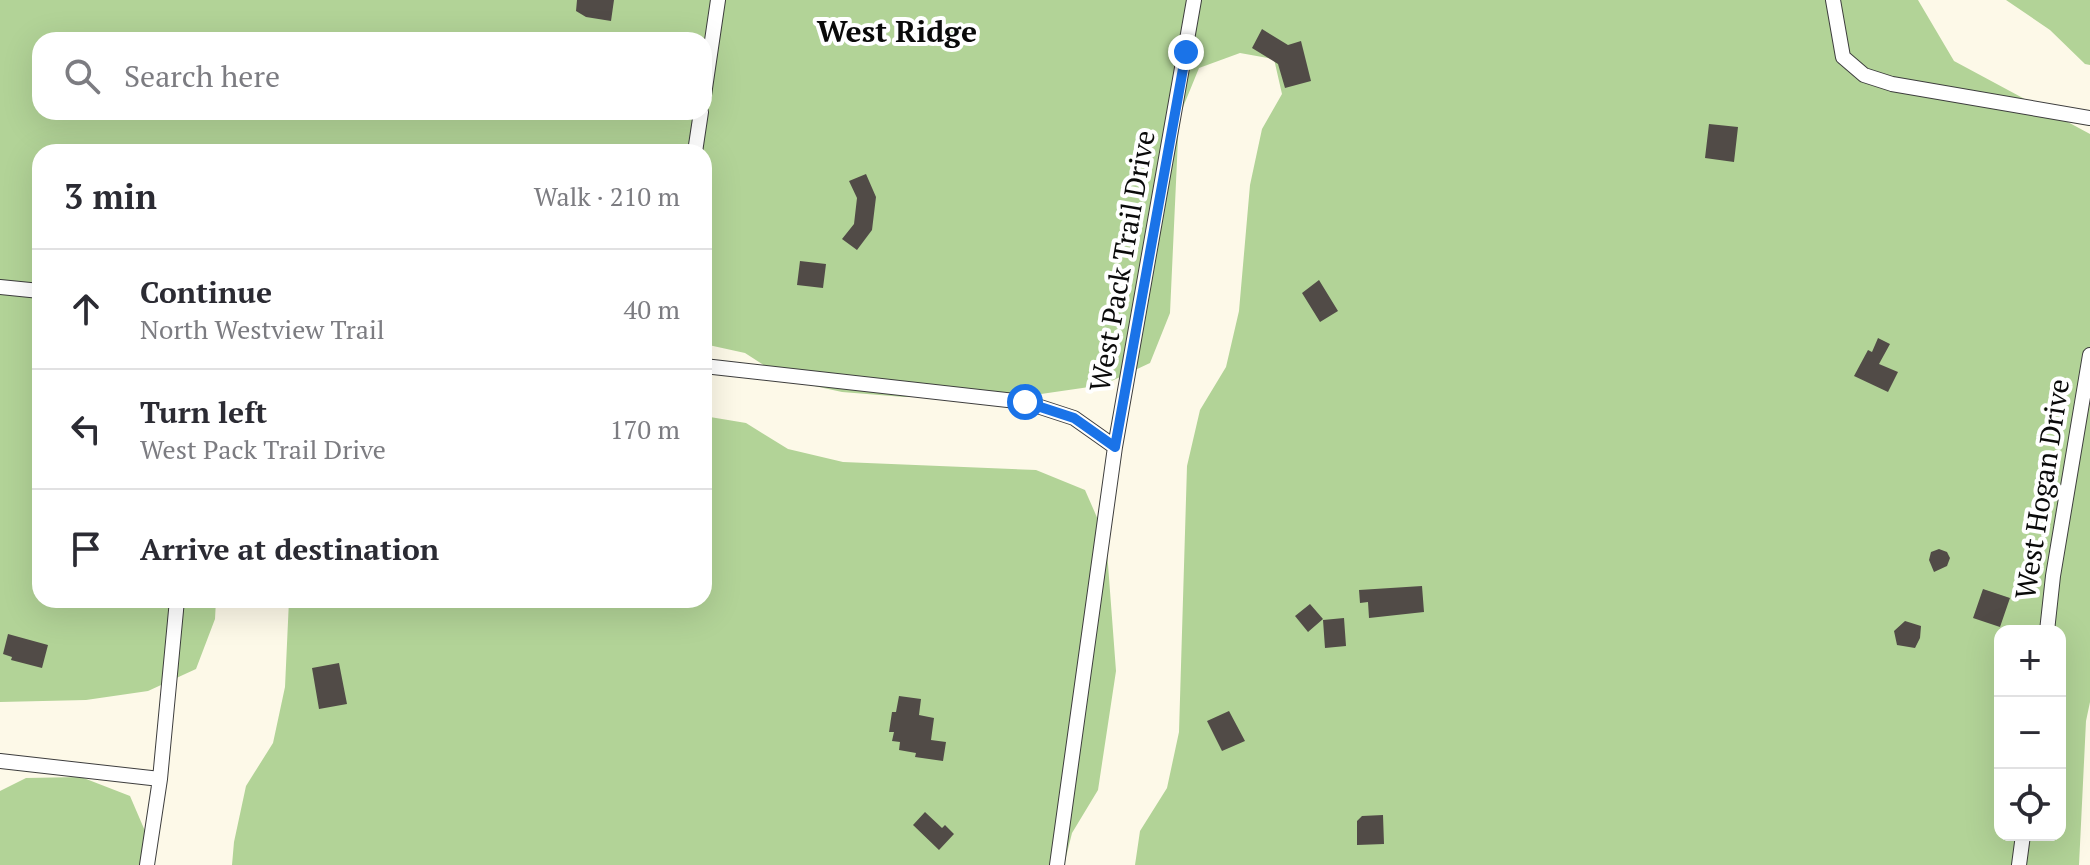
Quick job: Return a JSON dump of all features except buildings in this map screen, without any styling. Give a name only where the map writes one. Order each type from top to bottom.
[{"type":"street","points":[[712,41],[718,0]]},
{"type":"street","name":"West Pack Trail Drive","points":[[1057,865],[1115,447],[1194,0]]},
{"type":"street","points":[[1833,0],[1843,57],[1864,75],[1892,84],[2090,118]]},
{"type":"street","points":[[696,144],[700,120]]},
{"type":"street","points":[[0,287],[32,290]]},
{"type":"street","name":"West Hogan Drive","points":[[2048,625],[2090,355]]},
{"type":"street","points":[[712,367],[1025,402],[1074,418],[1115,447]]},
{"type":"street","points":[[147,865],[160,779],[176,608]]},
{"type":"street","points":[[0,761],[160,779]]},
{"type":"street","points":[[2019,865],[2022,841]]},
{"type":"green space","points":[[0,0],[1918,0],[1954,61],[2090,134],[2090,702],[2086,721],[2079,865],[1135,865],[1140,831],[1167,788],[1179,732],[1187,466],[1200,410],[1226,367],[1239,311],[1250,185],[1262,129],[1282,94],[1274,59],[1240,53],[1199,68],[1179,117],[1170,313],[1150,363],[1103,385],[1041,394],[904,397],[842,392],[787,380],[745,353],[712,346],[712,144],[32,144],[32,608],[216,608],[215,619],[196,669],[148,691],[86,700],[0,702]]},
{"type":"green space","points":[[2006,0],[2090,0],[2090,65],[2085,64],[2050,30]]},
{"type":"green space","points":[[712,417],[746,423],[788,449],[843,462],[1036,470],[1085,490],[1106,538],[1116,671],[1098,790],[1072,833],[1064,865],[232,865],[246,786],[273,743],[285,687],[289,608],[712,608]]},
{"type":"green space","points":[[81,777],[130,796],[151,845],[154,865],[0,865],[0,791],[26,778]]},
{"type":"district","name":"West Ridge","points":[[897,32]]},
{"type":"route","points":[[1025,402],[1074,418],[1115,447],[1186,52]]}]
